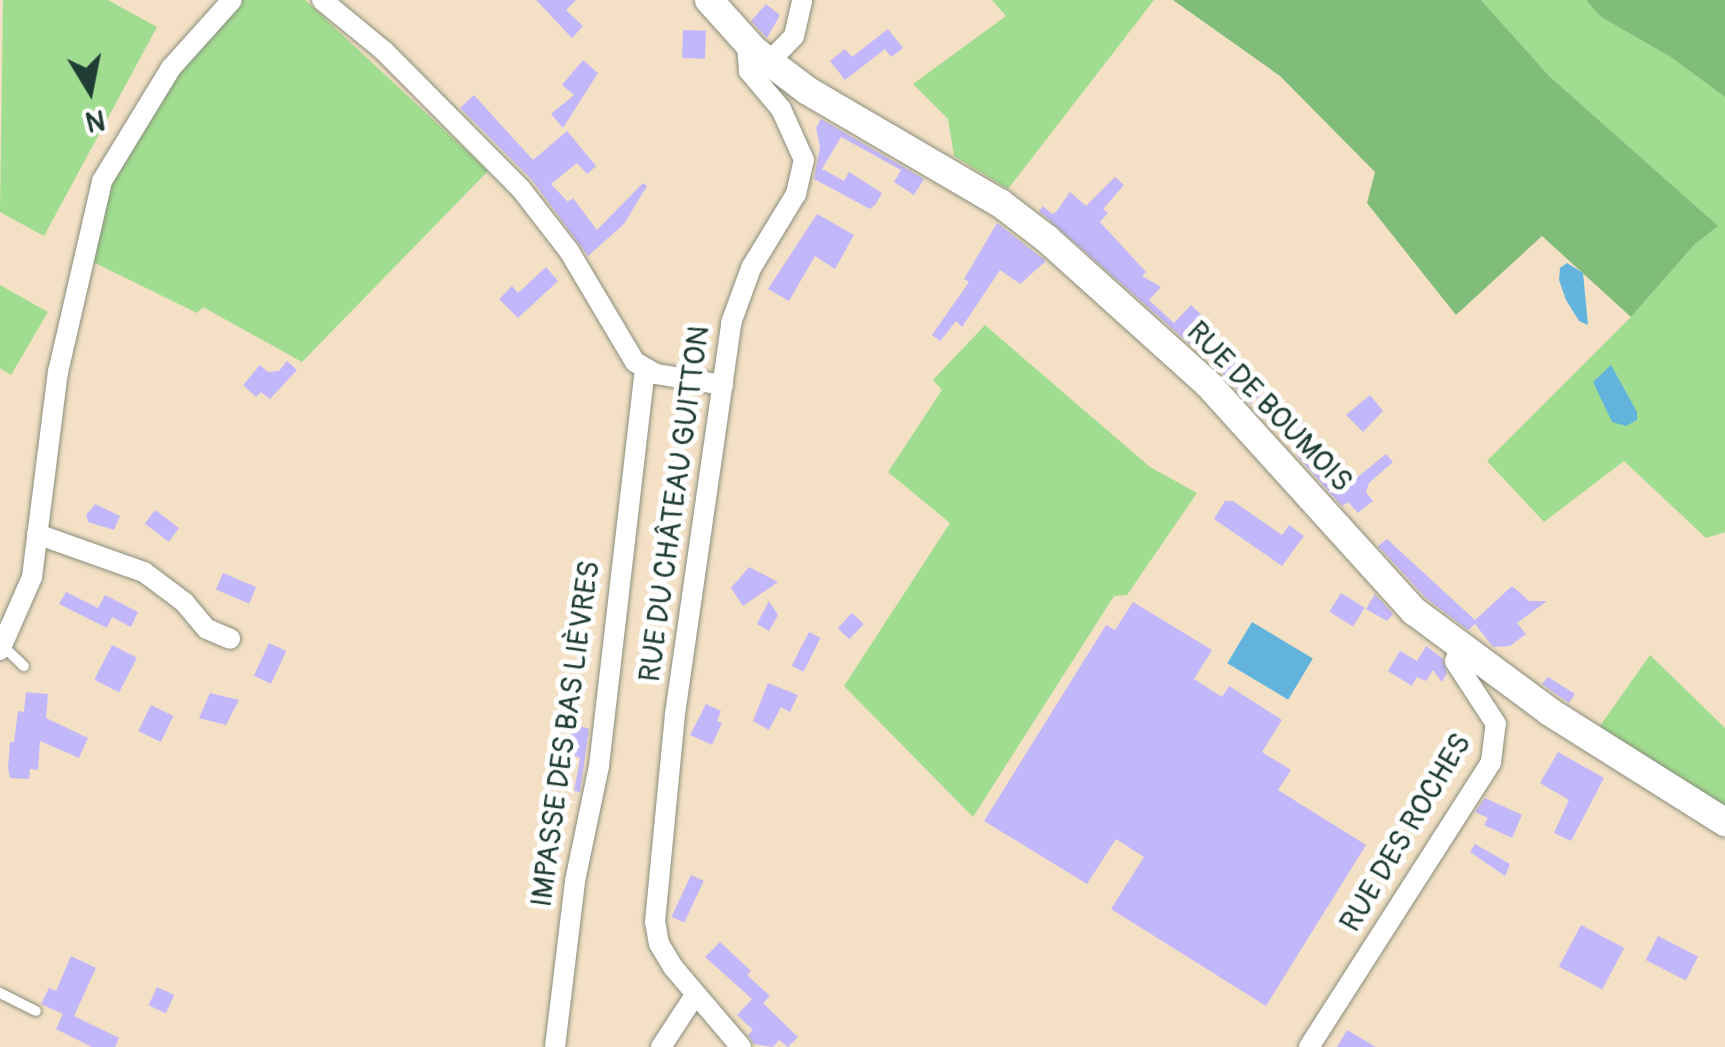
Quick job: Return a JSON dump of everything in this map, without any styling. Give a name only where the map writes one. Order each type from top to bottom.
[{"type":"street","points":[[2,648],[32,577],[58,372],[102,182],[171,68],[232,0]]},
{"type":"street","points":[[322,0],[384,51],[521,189],[569,251],[628,355],[645,369],[722,386]]},
{"type":"street","name":"RUE DE BOUMOIS","points":[[708,0],[757,52],[808,91],[1000,203],[1047,240],[1208,384],[1414,611],[1550,712],[1725,822]]},
{"type":"street","points":[[757,52],[794,36],[802,0]]},
{"type":"street","name":"RUE DU CHÂTEAU GUITTON","points":[[741,1047],[659,944],[656,887],[675,714],[737,299],[796,194],[804,160],[798,138],[781,109],[748,71],[757,52]]},
{"type":"street","name":"IMPASSE DES BAS LIÈVRES","points":[[555,1047],[575,881],[598,766],[645,369]]},
{"type":"street","points":[[37,534],[144,572],[184,602],[207,629],[230,639]]},
{"type":"street","name":"RUE DES ROCHES","points":[[1309,1047],[1490,762],[1496,724],[1455,660],[1461,647]]},
{"type":"street","points":[[661,1047],[696,995]]},
{"type":"lane","points":[[2,648],[24,666]]},
{"type":"lane","points":[[0,993],[36,1011]]},
{"type":"green space","points":[[3,0],[108,0],[157,27],[44,236],[0,212]]},
{"type":"green space","points":[[243,0],[305,0],[488,171],[302,362],[203,307],[197,313],[91,261],[108,185],[183,62]]},
{"type":"green space","points":[[992,0],[1154,0],[1008,189],[954,156],[948,119],[913,84],[1006,16]]},
{"type":"green space","points":[[1173,0],[1481,0],[1549,76],[1718,226],[1695,244],[1631,317],[1542,236],[1456,315],[1367,203],[1375,172],[1280,76]]},
{"type":"green space","points":[[1481,0],[1586,0],[1601,17],[1672,57],[1725,97],[1725,532],[1706,538],[1624,461],[1544,522],[1487,461],[1631,317],[1695,244],[1717,226],[1549,76]]},
{"type":"green space","points":[[1586,0],[1725,0],[1725,97],[1671,57],[1601,17]]},
{"type":"green space","points":[[0,285],[48,312],[11,375],[0,368]]},
{"type":"green space","points":[[985,325],[1150,467],[1197,493],[1127,595],[1114,596],[973,817],[844,686],[950,523],[888,472],[942,390],[933,380]]},
{"type":"green space","points":[[1650,655],[1725,728],[1725,810],[1600,726]]},
{"type":"water","points":[[1567,263],[1583,273],[1588,325],[1579,321],[1559,280],[1560,268]]},
{"type":"water","points":[[1611,365],[1637,412],[1637,420],[1626,426],[1612,422],[1593,382]]},
{"type":"water","points":[[1252,622],[1313,659],[1288,700],[1227,663]]},
{"type":"building","points":[[536,0],[576,0],[566,10],[583,26],[572,38]]},
{"type":"building","points":[[766,4],[780,15],[767,38],[751,21]]},
{"type":"building","points":[[888,29],[903,48],[891,57],[885,49],[845,80],[830,61],[845,49],[852,57]]},
{"type":"building","points":[[683,30],[706,31],[705,59],[682,58]]},
{"type":"building","points":[[583,60],[598,73],[563,128],[551,114],[574,95],[562,85]]},
{"type":"building","points":[[474,95],[533,160],[567,131],[596,166],[587,174],[577,163],[551,184],[568,202],[573,198],[597,230],[643,183],[647,186],[624,224],[588,256],[532,180],[460,108]]},
{"type":"building","points":[[821,119],[924,179],[914,195],[894,182],[901,170],[841,137],[822,169],[844,181],[849,172],[882,193],[875,205],[870,209],[814,179],[820,147],[816,128]]},
{"type":"building","points":[[1115,177],[1124,185],[1103,209],[1108,213],[1100,222],[1146,272],[1142,276],[1161,287],[1149,300],[1174,323],[1191,305],[1210,323],[1192,346],[1039,211],[1043,206],[1052,214],[1056,212],[1070,192],[1086,206]]},
{"type":"building","points":[[817,214],[854,235],[835,269],[815,256],[789,301],[768,289]]},
{"type":"building","points":[[997,223],[1046,261],[1020,284],[1000,270],[962,327],[956,321],[940,341],[932,335],[969,282],[964,279]]},
{"type":"building","points":[[546,267],[558,281],[518,318],[499,299],[512,286],[518,293]]},
{"type":"building","points":[[287,361],[297,370],[270,399],[261,392],[256,397],[243,385],[260,365],[268,372],[279,371]]},
{"type":"building","points":[[1234,362],[1260,396],[1250,404],[1222,373]]},
{"type":"building","points":[[1370,395],[1383,411],[1363,432],[1346,415]]},
{"type":"building","points":[[1286,403],[1309,429],[1293,443],[1270,417]]},
{"type":"building","points":[[1307,447],[1343,489],[1386,454],[1393,462],[1369,483],[1366,492],[1373,501],[1358,513],[1348,502],[1342,506],[1297,456]]},
{"type":"building","points":[[1225,501],[1233,501],[1282,535],[1289,525],[1304,536],[1282,566],[1214,519]]},
{"type":"building","points":[[95,504],[120,516],[114,530],[88,522],[86,515]]},
{"type":"building","points":[[155,510],[179,528],[169,542],[145,524]]},
{"type":"building","points":[[1387,539],[1475,620],[1512,586],[1529,601],[1547,601],[1517,623],[1526,634],[1510,646],[1493,647],[1475,624],[1468,630],[1426,598],[1378,546]]},
{"type":"building","points":[[749,567],[778,582],[743,606],[731,588]]},
{"type":"building","points":[[223,573],[256,587],[249,604],[216,590]]},
{"type":"building","points":[[66,592],[98,608],[105,595],[138,612],[131,627],[112,617],[107,628],[59,604]]},
{"type":"building","points":[[1341,593],[1365,608],[1353,626],[1329,612]]},
{"type":"building","points":[[1375,594],[1393,614],[1387,621],[1366,609]]},
{"type":"building","points":[[769,601],[778,615],[769,631],[757,624]]},
{"type":"building","points":[[1133,602],[1212,650],[1194,679],[1222,697],[1229,686],[1282,720],[1262,752],[1291,770],[1278,790],[1366,845],[1266,1006],[1111,909],[1144,857],[1116,839],[1087,884],[984,821],[1106,625],[1115,630]]},
{"type":"building","points":[[852,613],[864,624],[849,639],[838,628]]},
{"type":"building","points":[[809,632],[821,638],[803,672],[792,666]]},
{"type":"building","points":[[269,643],[286,651],[271,684],[254,676]]},
{"type":"building","points":[[112,645],[137,658],[119,692],[94,680]]},
{"type":"building","points":[[1426,646],[1442,658],[1447,673],[1442,682],[1433,670],[1426,681],[1417,677],[1412,686],[1388,671],[1400,651],[1417,661]]},
{"type":"building","points":[[1548,677],[1575,694],[1569,703],[1542,684]]},
{"type":"building","points":[[768,683],[798,695],[790,712],[781,707],[769,730],[753,721]]},
{"type":"building","points":[[26,692],[48,694],[46,718],[88,738],[79,758],[40,741],[38,770],[30,769],[29,779],[10,778],[10,742],[14,742],[18,711],[24,712]]},
{"type":"building","points":[[210,693],[239,700],[226,725],[199,718]]},
{"type":"building","points":[[706,704],[721,711],[717,721],[722,723],[712,745],[690,735]]},
{"type":"building","points":[[151,705],[173,716],[161,742],[138,731]]},
{"type":"building","points":[[575,724],[589,729],[580,792],[574,791],[580,758],[564,752]]},
{"type":"building","points":[[1558,752],[1604,778],[1571,841],[1554,833],[1569,800],[1540,783]]},
{"type":"building","points":[[1485,798],[1522,815],[1512,838],[1484,825],[1488,818],[1475,812]]},
{"type":"building","points":[[1475,844],[1510,864],[1505,876],[1470,852]]},
{"type":"building","points":[[691,875],[704,881],[684,923],[672,917]]},
{"type":"building","points":[[1581,925],[1624,948],[1602,990],[1559,966]]},
{"type":"building","points":[[1658,936],[1698,956],[1686,980],[1646,960]]},
{"type":"building","points":[[720,942],[751,971],[747,975],[770,996],[763,1003],[798,1037],[788,1047],[779,1040],[773,1047],[754,1044],[748,1035],[753,1030],[737,1015],[752,999],[705,957]]},
{"type":"building","points":[[71,956],[96,968],[74,1016],[119,1038],[115,1047],[92,1047],[56,1029],[63,1014],[41,1004],[49,988],[56,991]]},
{"type":"building","points":[[157,987],[174,995],[166,1013],[149,1005]]},
{"type":"building","points":[[1347,1030],[1376,1047],[1337,1047]]}]
